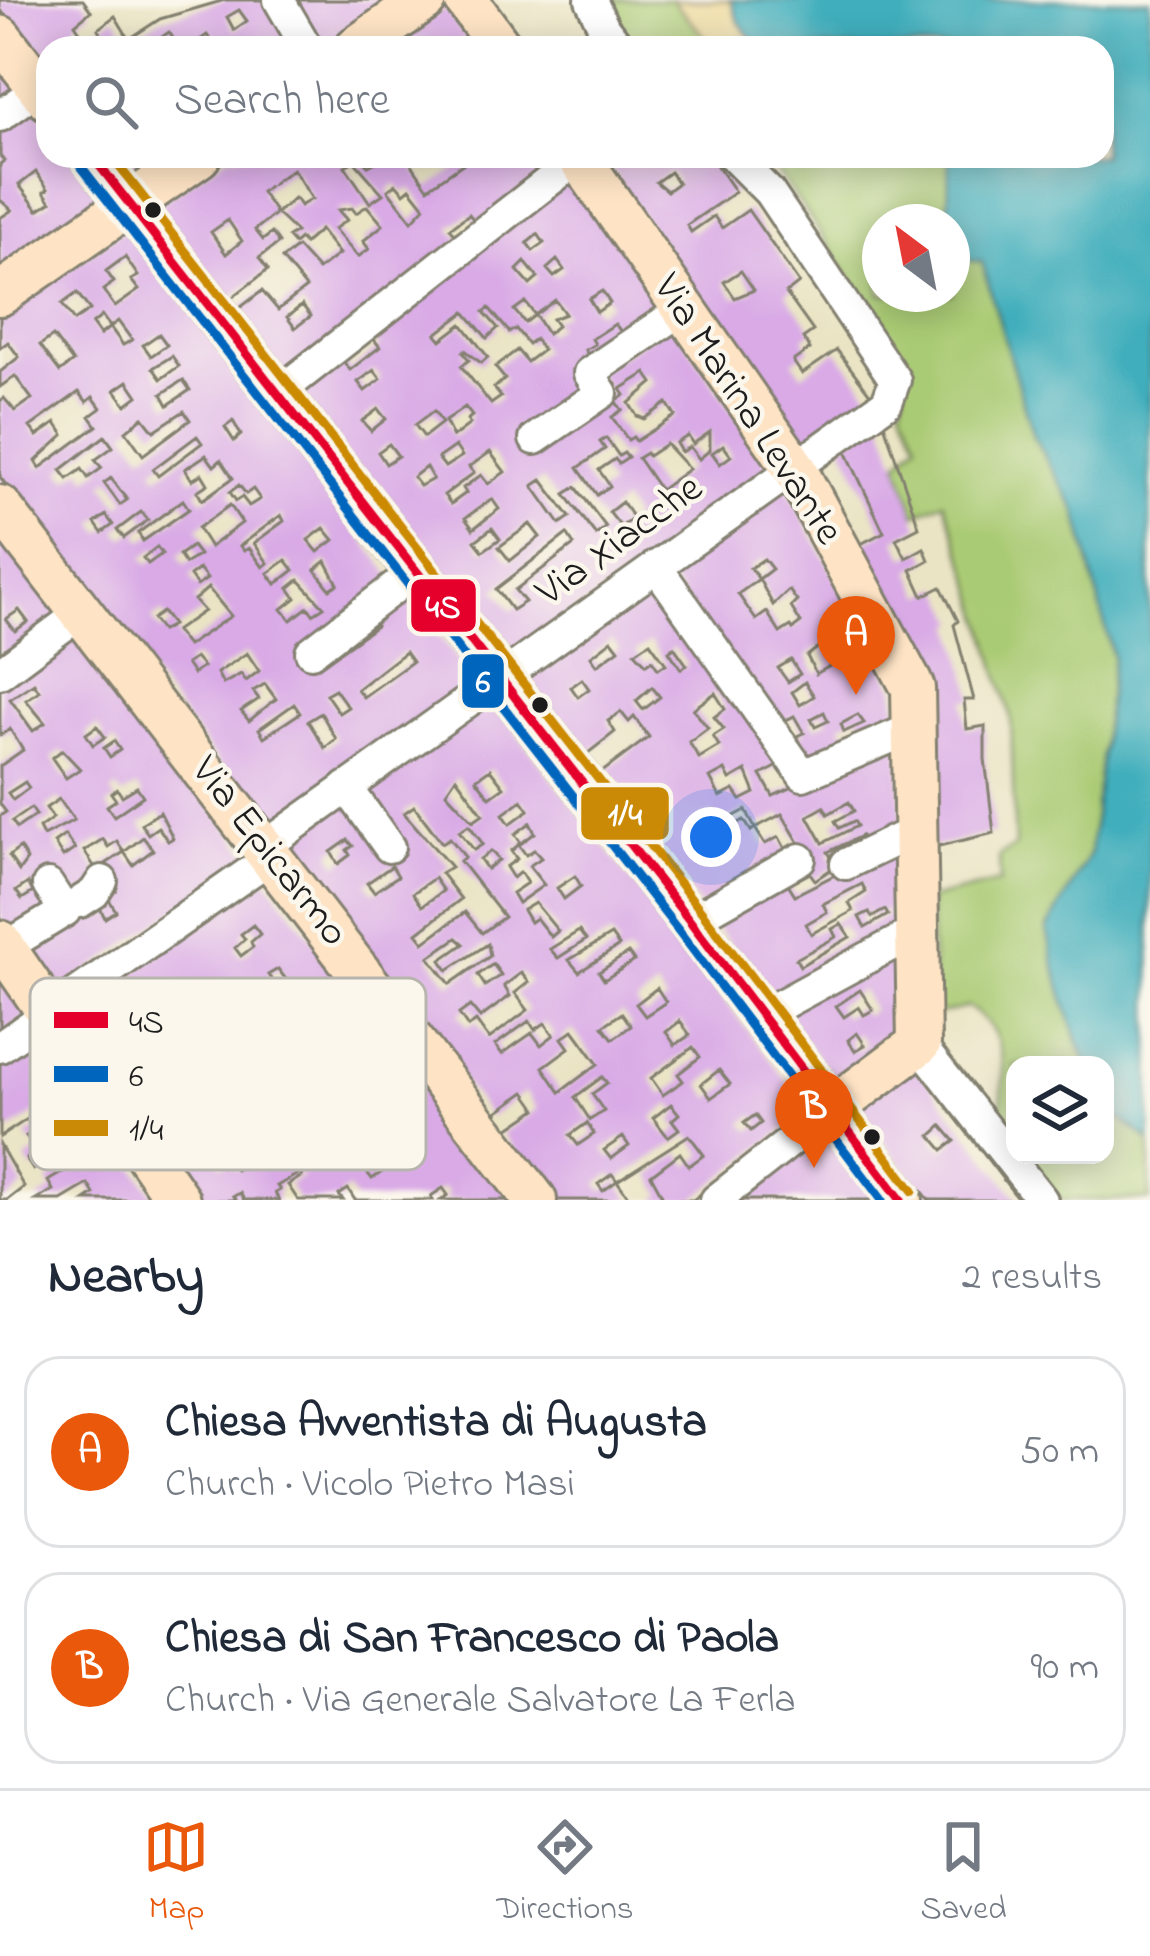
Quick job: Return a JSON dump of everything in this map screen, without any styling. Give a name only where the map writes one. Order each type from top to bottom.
[{"type":"street","points":[[279,0],[301,36]]},
{"type":"street","points":[[373,36],[425,0]]},
{"type":"street","points":[[466,0],[492,36]]},
{"type":"street","points":[[591,0],[610,36]]},
{"type":"street","points":[[0,37],[36,83]]},
{"type":"street","points":[[0,116],[36,97]]},
{"type":"street","points":[[101,168],[901,1200]]},
{"type":"street","points":[[0,294],[183,168]]},
{"type":"street","points":[[278,393],[565,168]]},
{"type":"street","name":"Via Marina Levante","points":[[587,168],[794,467],[913,688],[919,1044]]},
{"type":"street","name":"Via Xiacche","points":[[99,978],[260,865],[278,837],[887,402],[895,380],[769,192],[745,168]]},
{"type":"street","points":[[535,439],[602,393],[589,373],[685,308]]},
{"type":"street","name":"Via Epicarmo","points":[[0,507],[366,978]]},
{"type":"street","points":[[656,566],[803,775],[913,728]]},
{"type":"street","points":[[311,652],[415,572]]},
{"type":"street","points":[[0,674],[82,612]]},
{"type":"street","points":[[347,788],[389,847]]},
{"type":"street","points":[[846,864],[917,830]]},
{"type":"street","points":[[690,922],[800,859]]},
{"type":"street","points":[[30,986],[2,945],[73,897]]},
{"type":"street","points":[[762,1015],[916,932]]},
{"type":"street","name":"Via Xiacche","points":[[0,1047],[30,1026]]},
{"type":"street","points":[[716,1200],[919,1044],[1042,1200]]},
{"type":"street","name":"Via Epicarmo","points":[[426,1057],[535,1200]]},
{"type":"street","points":[[157,1170],[178,1200]]},
{"type":"green space","points":[[600,0],[672,0],[704,36],[620,36]]},
{"type":"green space","points":[[773,168],[949,168],[948,204],[862,204],[862,296]]},
{"type":"green space","points":[[970,260],[982,262],[1033,436],[1077,512],[1113,658],[1090,853],[1047,930],[1084,1056],[1006,1056],[1006,1131],[998,1120],[1002,1057],[992,1029],[968,1007],[935,1015],[929,899],[1000,882],[999,856],[1015,847],[1011,718],[944,501],[915,515],[898,463],[918,442],[902,407],[908,366],[872,312],[970,312]]},
{"type":"green space","points":[[1114,1115],[1150,1141],[1150,1200],[1059,1200],[1031,1164],[1114,1164]]},
{"type":"sand","points":[[672,0],[731,0],[738,21],[750,36],[704,36]]},
{"type":"water","points":[[731,0],[1150,0],[1150,1141],[1114,1115],[1114,1056],[1084,1056],[1047,930],[1090,853],[1113,658],[1077,512],[1033,436],[982,262],[970,260],[970,204],[948,204],[949,168],[1114,168],[1114,36],[750,36],[738,21]]},
{"type":"building","points":[[0,0],[83,0],[91,11],[75,24],[83,36],[36,36],[36,58],[0,9]]},
{"type":"building","points":[[225,0],[270,0],[292,36],[172,36],[169,32],[134,36],[160,19]],"holes":[[[239,10],[247,21],[234,30],[227,17]]]},
{"type":"building","points":[[287,0],[395,0],[342,36],[309,36]]},
{"type":"building","points":[[445,8],[465,36],[404,36]]},
{"type":"building","points":[[115,16],[127,36],[102,36],[98,29]]},
{"type":"building","points":[[0,63],[24,96],[0,112]]},
{"type":"building","points":[[31,101],[36,108],[36,168],[81,168],[105,200],[0,274],[0,218],[12,210],[0,200],[0,164],[4,161],[0,123]],"holes":[[[36,172],[48,189],[44,192],[51,202],[38,210],[19,185]]]},
{"type":"building","points":[[117,168],[154,168],[130,185]]},
{"type":"building","points":[[211,168],[346,168],[370,203],[383,194],[360,168],[414,168],[428,188],[457,168],[552,168],[479,226],[469,214],[450,228],[461,240],[285,379],[233,313],[262,291],[278,310],[306,288],[282,259],[297,247],[318,270],[339,254],[320,230],[304,244],[300,239],[294,244],[288,237],[296,232],[276,213],[255,230],[263,240],[272,233],[279,243],[259,258],[268,270],[225,303],[150,210]],"holes":[[[293,169],[312,199],[300,206],[295,198],[276,213],[261,192]],[[396,184],[404,193],[410,188],[425,207],[412,221],[388,190]],[[367,206],[383,225],[363,241],[369,249],[358,257],[334,229],[347,220],[338,210],[352,208],[356,213]],[[228,220],[242,241],[226,254],[211,232]],[[302,305],[311,316],[295,328],[287,317]]]},
{"type":"building","points":[[610,168],[718,168],[735,192],[687,225],[691,232],[714,216],[722,228],[748,210],[799,283],[786,293],[813,331],[803,338],[810,349],[793,361],[802,374],[837,350],[874,399],[801,450]],"holes":[[[670,172],[678,183],[667,191],[656,182]],[[741,271],[754,290],[735,298],[724,282]]]},
{"type":"building","points":[[571,173],[668,316],[608,355],[602,346],[622,333],[615,324],[592,339],[595,344],[585,350],[592,360],[579,369],[593,391],[526,438],[534,448],[610,394],[597,372],[672,322],[773,471],[508,659],[294,390],[338,355],[350,370],[380,347],[368,332]],"holes":[[[538,234],[544,243],[533,251],[527,243]],[[557,260],[564,270],[554,277],[547,269]],[[525,262],[538,278],[530,285],[517,270]],[[602,291],[610,303],[597,312],[589,299]],[[555,300],[565,314],[552,319],[557,326],[547,334],[535,315]],[[525,302],[535,315],[525,323],[514,310]],[[489,308],[509,332],[516,329],[528,344],[535,339],[543,350],[527,362],[517,350],[495,367],[505,379],[494,388],[501,397],[491,404],[461,366],[469,360],[465,350],[481,363],[488,357],[462,324],[441,340],[436,334],[465,312],[487,338],[498,328],[484,312]],[[374,370],[381,379],[365,391],[358,382]],[[646,373],[653,383],[629,403],[637,416],[644,419],[667,403],[675,416],[636,441],[628,440],[612,417],[622,410],[615,401],[625,395],[621,389]],[[465,407],[472,416],[467,420],[470,424],[453,437],[445,421]],[[378,409],[386,419],[371,431],[362,421]],[[434,411],[442,423],[424,437],[415,425]],[[710,432],[710,450],[699,459],[690,447],[681,452],[676,443],[688,436],[693,444]],[[606,438],[619,456],[624,453],[628,458],[619,464],[615,459],[599,470],[610,486],[597,495],[578,468],[605,449],[600,442]],[[389,444],[398,456],[386,464],[378,452]],[[666,444],[689,469],[660,490],[638,458]],[[723,445],[731,456],[720,464],[712,453]],[[455,446],[462,456],[445,467],[438,458]],[[490,452],[505,472],[488,484],[481,475],[451,504],[444,495],[474,473],[469,467]],[[426,467],[433,479],[420,486],[413,477]],[[542,480],[570,517],[560,524],[533,486]],[[576,487],[606,527],[596,535],[565,494]],[[492,499],[499,509],[473,529],[465,518]],[[622,502],[633,518],[621,527],[609,512]],[[530,524],[540,537],[510,561],[499,547]],[[492,528],[500,539],[483,551],[475,541]],[[567,534],[574,545],[515,590],[525,602],[512,610],[496,589]]]},
{"type":"building","points":[[127,227],[396,582],[307,652],[319,667],[376,626],[366,613],[400,587],[476,682],[269,829],[0,477],[0,401],[4,398],[15,411],[32,399],[15,376],[0,387],[0,372],[19,357],[8,342],[0,348],[0,317]],"holes":[[[125,257],[138,276],[131,280],[139,290],[115,307],[103,290],[114,282],[106,271]],[[77,293],[90,310],[74,321],[62,304]],[[102,316],[110,327],[100,335],[92,324]],[[118,321],[132,340],[123,345],[110,327]],[[159,334],[167,345],[151,356],[143,345]],[[53,336],[73,362],[60,372],[40,345]],[[172,356],[179,366],[161,379],[153,368]],[[183,380],[190,390],[168,405],[162,394]],[[128,381],[138,396],[126,405],[115,390]],[[79,392],[87,402],[93,397],[101,408],[90,416],[97,426],[40,468],[36,461],[64,435],[56,423],[37,436],[30,427]],[[184,411],[190,420],[143,455],[126,431],[143,417],[154,431]],[[233,421],[241,435],[234,441],[225,427]],[[105,436],[113,447],[95,460],[102,468],[88,478],[82,469],[68,479],[61,470]],[[197,436],[202,443],[158,476],[153,469]],[[206,455],[214,466],[221,460],[233,478],[202,500],[197,491],[208,484],[202,474],[192,480],[185,469]],[[111,478],[127,500],[120,505],[104,483]],[[239,485],[246,494],[253,489],[260,499],[249,506],[242,497],[236,501],[230,492]],[[183,500],[189,509],[143,541],[138,533]],[[230,505],[242,523],[210,547],[198,528]],[[141,512],[148,520],[124,538],[117,530]],[[106,515],[113,525],[102,533],[95,523]],[[281,515],[284,521],[254,543],[268,563],[263,567],[249,548],[244,551],[240,546]],[[324,528],[334,540],[318,552],[308,540]],[[192,546],[199,555],[185,564],[179,555]],[[157,547],[162,554],[148,564],[143,558]],[[286,560],[294,570],[276,584],[268,573]],[[326,561],[338,584],[330,589],[315,570]],[[199,569],[207,579],[197,586],[190,576]],[[299,580],[324,607],[313,614],[308,607],[291,620],[282,609],[296,598],[289,588]],[[208,588],[231,616],[187,646],[175,631],[204,611],[194,600]],[[162,612],[172,625],[161,631],[152,619]],[[405,652],[412,662],[363,697],[357,689]],[[247,653],[259,671],[246,681],[241,674],[223,684],[217,673]],[[195,658],[203,667],[193,674],[186,664]],[[265,684],[276,699],[249,721],[241,711],[259,699],[253,691]],[[335,689],[348,707],[339,713],[326,694]],[[294,704],[300,713],[264,737],[259,729]],[[321,713],[336,739],[325,748],[308,721]]]},
{"type":"building","points":[[882,418],[919,527],[896,539],[906,558],[924,548],[929,560],[911,570],[923,596],[941,587],[958,621],[954,625],[974,700],[964,700],[967,729],[985,726],[994,833],[930,848],[931,687],[855,547],[884,532],[843,445]]},
{"type":"building","points":[[785,485],[895,688],[898,728],[805,770],[794,753],[803,748],[797,736],[804,733],[794,716],[775,726],[665,572]],"holes":[[[764,559],[772,569],[759,579],[750,568]],[[759,579],[773,605],[789,590],[797,601],[791,607],[801,623],[780,633],[767,612],[756,620],[738,594]],[[820,646],[830,666],[816,674],[807,656]],[[791,660],[800,674],[788,682],[778,668]],[[805,682],[814,696],[800,705],[792,692]],[[824,712],[828,721],[815,727],[811,719]],[[858,715],[864,723],[844,732],[841,724]]]},
{"type":"building","points":[[0,537],[67,622],[5,658],[0,650]],"holes":[[[19,610],[28,622],[15,631],[6,619]]]},
{"type":"building","points":[[658,576],[788,761],[761,775],[773,796],[899,739],[902,831],[864,842],[861,836],[828,852],[836,866],[815,880],[810,873],[799,879],[793,870],[810,861],[782,814],[755,828],[765,844],[779,837],[790,858],[701,908],[598,775],[649,737],[634,717],[629,722],[621,712],[608,721],[615,732],[583,757],[520,675]],"holes":[[[612,640],[619,649],[597,665],[591,656]],[[650,642],[666,664],[658,669],[652,660],[646,664],[635,652]],[[674,647],[687,665],[681,669],[669,651]],[[582,679],[589,689],[578,697],[571,687]],[[652,687],[660,697],[643,710],[636,701]],[[715,693],[725,709],[714,717],[724,729],[713,736],[719,746],[699,758],[689,742],[708,728],[693,709]],[[725,770],[730,780],[746,771],[755,793],[741,800],[734,790],[720,797],[710,778]],[[849,802],[854,811],[835,821],[839,828],[854,821],[857,826],[823,843],[808,816],[824,807],[828,814]],[[746,810],[755,828],[751,831],[744,820],[726,830],[721,823]],[[712,813],[715,819],[694,832],[691,824]]]},
{"type":"building","points":[[70,626],[251,857],[79,978],[41,978],[18,943],[55,910],[13,935],[0,916],[0,816],[6,812],[0,804],[0,766],[23,750],[10,729],[0,735],[0,678]],"holes":[[[34,683],[39,691],[26,700],[45,723],[33,731],[10,699]],[[97,726],[105,737],[93,745],[86,734]],[[114,741],[120,750],[110,757],[104,748]],[[62,750],[80,769],[66,778],[52,758]],[[25,782],[29,788],[13,800],[8,793]],[[137,787],[143,796],[114,816],[107,806],[116,800],[111,793],[117,789],[122,796]],[[59,799],[74,820],[43,836],[39,828],[53,818],[46,808]],[[31,808],[36,815],[17,828],[12,821]],[[160,812],[173,838],[168,841],[158,827],[148,834],[141,824]],[[65,835],[75,849],[63,857],[54,843]],[[143,837],[153,850],[133,865],[124,852]],[[103,839],[108,847],[117,841],[124,852],[101,867],[116,891],[107,896],[116,911],[105,918],[95,898],[98,872],[84,851]],[[20,848],[27,860],[19,871],[9,856]],[[28,883],[33,892],[22,899],[16,891]]]},
{"type":"building","points":[[489,697],[809,1110],[693,1200],[655,1200],[662,1195],[651,1175],[680,1153],[689,1166],[704,1155],[689,1135],[617,1181],[631,1200],[553,1200],[502,1133],[537,1109],[525,1092],[490,1117],[426,1033],[426,978],[384,978],[282,844]],"holes":[[[490,769],[504,787],[490,797],[476,779]],[[456,777],[483,814],[473,821],[446,792]],[[522,800],[529,810],[510,824],[503,814]],[[414,806],[442,843],[450,838],[465,857],[460,861],[504,917],[482,933],[465,912],[424,942],[417,933],[461,899],[441,873],[451,867],[404,813]],[[530,823],[535,833],[519,845],[526,855],[534,850],[541,858],[529,866],[544,885],[518,903],[512,893],[527,883],[520,872],[513,878],[506,867],[517,859],[511,851],[521,843],[515,834]],[[469,825],[483,844],[474,850],[459,831]],[[348,840],[353,846],[347,850],[350,855],[338,864],[331,852]],[[491,851],[499,860],[487,869],[480,859]],[[392,866],[398,876],[374,892],[367,883]],[[575,876],[581,886],[564,899],[557,888]],[[434,878],[443,891],[422,906],[413,893]],[[535,903],[558,931],[551,937],[536,918],[530,922],[523,910]],[[579,931],[586,940],[558,958],[550,949]],[[611,935],[619,946],[579,972],[569,960]],[[457,938],[464,944],[441,960],[448,970],[488,944],[490,956],[450,984],[429,957]],[[628,953],[634,961],[604,980],[599,972]],[[493,964],[501,975],[485,986],[478,975]],[[521,973],[529,982],[515,993],[528,1010],[489,1039],[476,1021],[468,1027],[459,1014],[470,1006],[480,1018],[510,996],[504,986]],[[657,988],[666,1002],[645,1016],[636,1004]],[[622,1013],[631,1026],[613,1039],[603,1026]],[[529,1021],[535,1030],[545,1023],[554,1035],[541,1045],[532,1033],[502,1054],[495,1045]],[[680,1021],[690,1035],[675,1045],[666,1032]],[[573,1030],[598,1064],[560,1092],[543,1067],[569,1048],[562,1038]],[[693,1047],[700,1057],[678,1074],[683,1081],[663,1095],[651,1078]],[[719,1070],[730,1084],[711,1098],[701,1084]],[[602,1077],[607,1083],[592,1094],[604,1111],[590,1120],[575,1097]],[[671,1104],[679,1114],[672,1120],[679,1129],[668,1137],[653,1118]],[[755,1115],[761,1123],[751,1131],[744,1123]],[[587,1123],[594,1134],[578,1145],[570,1135]],[[623,1137],[629,1146],[611,1159],[604,1150]],[[612,1174],[617,1181],[603,1191],[598,1184]]]},
{"type":"building","points":[[902,841],[902,936],[777,1005],[708,917],[783,876],[795,895]],"holes":[[[862,884],[866,892],[849,903],[853,911],[811,934],[806,924],[827,912],[823,904]],[[885,910],[888,915],[865,928],[859,917],[869,912],[872,917]],[[841,924],[850,937],[800,966],[796,959],[836,937],[832,929]]]},
{"type":"building","points":[[266,878],[342,978],[285,978],[278,969],[268,975],[270,978],[124,978]],"holes":[[[253,925],[260,934],[241,956],[235,948],[245,939],[241,934]]]},
{"type":"building","points":[[902,944],[901,1043],[840,1085],[780,1011]],"holes":[[[860,990],[873,1010],[864,1015],[859,1007],[844,1017],[836,1006]],[[857,1033],[865,1045],[855,1051],[848,1040]]]},
{"type":"building","points":[[0,973],[30,1014],[0,1035]]},
{"type":"building","points":[[30,1043],[30,1117],[0,1137],[0,1063]]},
{"type":"building","points":[[912,1061],[1019,1200],[929,1200],[856,1105]],"holes":[[[942,1126],[955,1141],[943,1150],[931,1136]]]},
{"type":"building","points":[[426,1087],[512,1200],[441,1200],[448,1195],[443,1188],[431,1196],[433,1200],[355,1200],[348,1189],[339,1195],[343,1200],[298,1200],[288,1185],[300,1173],[277,1186],[279,1200],[244,1200],[240,1193],[233,1196],[236,1200],[199,1200],[178,1170],[365,1170],[372,1179],[385,1170],[426,1170]]},
{"type":"building","points":[[825,1129],[878,1200],[731,1200]]},
{"type":"building","points":[[0,1145],[24,1187],[7,1200],[0,1200]]},
{"type":"building","points":[[137,1170],[157,1200],[85,1200],[94,1194],[88,1184],[61,1200],[36,1200],[53,1190],[48,1181],[63,1172]]},
{"type":"transit line","name":"6","points":[[82,168],[678,930],[882,1200]]},
{"type":"transit line","name":"4S","points":[[101,168],[690,921],[901,1200]]},
{"type":"transit line","name":"1/4","points":[[120,168],[702,912],[913,1191]]},
{"type":"place","name":"Chiesa Avventista di Augusta","points":[[856,695]]},
{"type":"place","name":"Chiesa di San Francesco di Paola","points":[[814,1168]]}]
